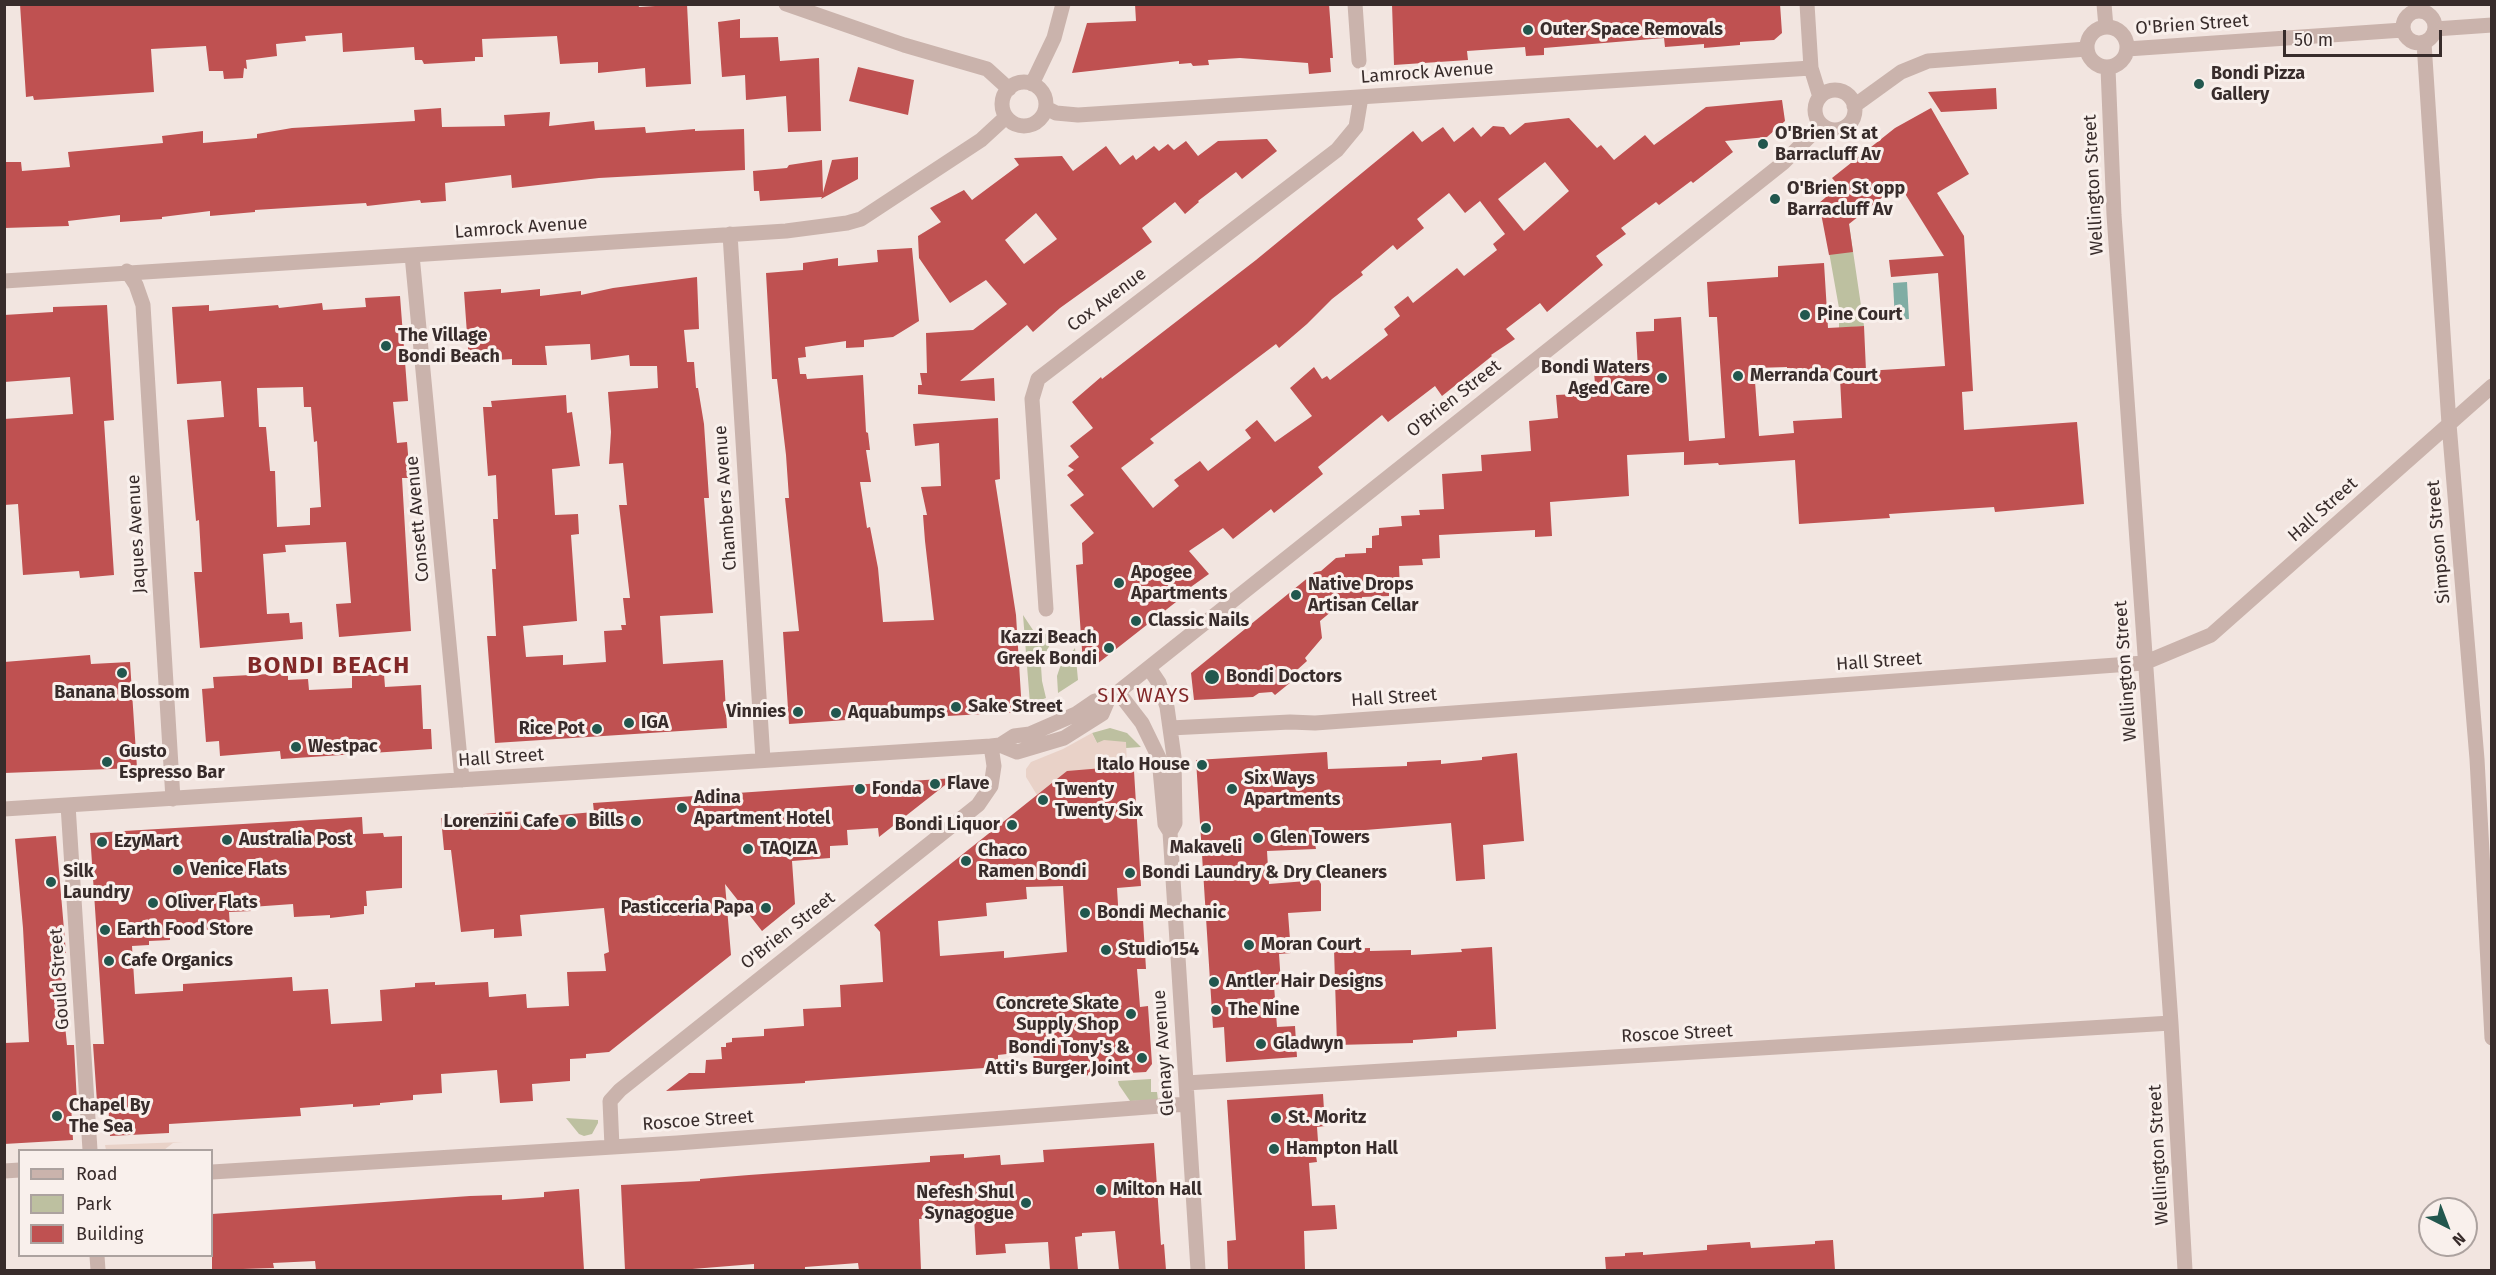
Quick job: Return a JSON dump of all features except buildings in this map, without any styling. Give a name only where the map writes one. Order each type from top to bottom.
[{"type":"street","points":[[786,4],[904,45],[987,69],[1009,89]]},
{"type":"street","points":[[1032,84],[1054,38],[1063,4]]},
{"type":"street","points":[[1355,4],[1359,61]]},
{"type":"street","points":[[1807,4],[1811,68],[1820,97]]},
{"type":"street","points":[[2104,4],[2106,27]]},
{"type":"street","points":[[2413,8],[2430,15],[2435,29],[2433,36],[2424,43],[2408,39],[2403,30],[2405,19],[2413,8]]},
{"type":"street","points":[[2435,29],[2492,25]]},
{"type":"street","points":[[2106,27],[2113,28],[2124,36],[2127,49],[2121,62],[2108,68],[2094,63],[2087,49],[2090,36],[2106,27]]},
{"type":"street","name":"O'Brien Street","points":[[2127,49],[2403,30]]},
{"type":"street","name":"Simpson Street","points":[[2424,43],[2449,424],[2477,759],[2492,1038]]},
{"type":"street","points":[[1854,106],[1901,72],[1928,62],[2087,49]]},
{"type":"street","name":"Lamrock Avenue","points":[[1046,108],[1056,113],[1078,115],[1811,68]]},
{"type":"street","name":"Wellington Street","points":[[2108,68],[2114,215],[2185,1270]]},
{"type":"street","points":[[1019,83],[1032,84],[1043,93],[1046,108],[1040,119],[1029,126],[1016,125],[1006,117],[1002,103],[1009,89],[1019,83]]},
{"type":"street","points":[[1829,91],[1848,95],[1854,106],[1852,119],[1843,129],[1830,130],[1821,125],[1815,111],[1820,97],[1829,91]]},
{"type":"street","name":"Cox Avenue","points":[[1046,609],[1032,399],[1038,379],[1337,150],[1356,127],[1361,97]]},
{"type":"street","name":"Lamrock Avenue","points":[[4,281],[786,231],[847,223],[861,219],[981,140],[1006,117]]},
{"type":"street","name":"O'Brien Street","points":[[612,1147],[610,1101],[620,1089],[978,805],[992,786],[996,746],[1014,736],[1030,734],[1076,714],[1095,701],[1113,696],[1783,163],[1821,125]]},
{"type":"street","name":"Chambers Avenue","points":[[730,234],[763,760]]},
{"type":"street","name":"Consett Avenue","points":[[412,255],[462,780]]},
{"type":"street","name":"Jaques Avenue","points":[[127,272],[136,285],[143,305],[173,799]]},
{"type":"street","name":"Hall Street","points":[[1170,728],[1326,722],[2144,663],[2211,635],[2492,386]]},
{"type":"street","name":"Glenayr Avenue","points":[[1149,668],[1159,683],[1167,707],[1174,757],[1175,823],[1170,832]]},
{"type":"street","name":"Glenayr Avenue","points":[[1113,696],[1142,723],[1159,758],[1165,824],[1170,832],[1198,1270]]},
{"type":"street","name":"Hall Street","points":[[4,810],[996,746]]},
{"type":"street","name":"Gould Street","points":[[68,805],[90,1149]]},
{"type":"street","name":"Roscoe Street","points":[[1186,1083],[2170,1023]]},
{"type":"street","name":"Roscoe Street","points":[[213,1172],[612,1147],[1187,1104]]},
{"type":"green space","points":[[1849,224],[1864,326],[1839,328],[1839,308],[1826,235]]},
{"type":"green space","points":[[1023,615],[1033,630],[1046,634],[1055,631],[1056,634],[1041,666],[1046,698],[1030,704]]},
{"type":"green space","points":[[1075,648],[1078,680],[1058,693],[1057,676],[1060,667]]},
{"type":"green space","points":[[1110,728],[1127,733],[1141,747],[1126,748],[1126,742],[1097,743],[1092,733]]},
{"type":"green space","points":[[1151,1079],[1151,1092],[1157,1092],[1158,1100],[1130,1101],[1118,1081]]},
{"type":"green space","points":[[566,1118],[598,1120],[598,1123],[592,1134],[584,1136],[579,1134]]},
{"type":"shaded area","points":[[1092,733],[1097,743],[1104,740],[1126,742],[1127,766],[1037,795],[1026,777],[1026,769],[1031,762],[1063,749]]},
{"type":"shaded area","points":[[183,1142],[173,1143],[165,1149],[106,1149],[105,1145]]},
{"type":"water","points":[[1907,282],[1909,319],[1895,320],[1893,283]]},
{"type":"place","name":"Outer Space Removals","points":[[1528,30]]},
{"type":"place","name":"Bondi Pizza Gallery","points":[[2199,84]]},
{"type":"place","name":"O'Brien St at Barracluff Av","points":[[1763,144]]},
{"type":"place","name":"O'Brien St opp Barracluff Av","points":[[1775,199]]},
{"type":"place","name":"Pine Court","points":[[1805,315]]},
{"type":"place","name":"The Village Bondi Beach","points":[[386,346]]},
{"type":"place","name":"Merranda Court","points":[[1738,376]]},
{"type":"place","name":"Bondi Waters Aged Care","points":[[1662,378]]},
{"type":"place","name":"Apogee Apartments","points":[[1119,583]]},
{"type":"place","name":"Native Drops Artisan Cellar","points":[[1296,595]]},
{"type":"place","name":"Classic Nails","points":[[1136,621]]},
{"type":"place","name":"Kazzi Beach Greek Bondi","points":[[1109,648]]},
{"type":"place","name":"Banana Blossom","points":[[122,673]]},
{"type":"place","name":"Bondi Doctors","points":[[1212,677]]},
{"type":"place","name":"Sake Street","points":[[956,707]]},
{"type":"place","name":"Vinnies","points":[[798,712]]},
{"type":"place","name":"Aquabumps","points":[[836,713]]},
{"type":"place","name":"IGA","points":[[629,723]]},
{"type":"place","name":"Rice Pot","points":[[597,729]]},
{"type":"place","name":"Westpac","points":[[296,747]]},
{"type":"place","name":"Gusto Espresso Bar","points":[[107,762]]},
{"type":"place","name":"Italo House","points":[[1202,765]]},
{"type":"place","name":"Flave","points":[[935,784]]},
{"type":"place","name":"Fonda","points":[[860,789]]},
{"type":"place","name":"Six Ways Apartments","points":[[1232,789]]},
{"type":"place","name":"Twenty Twenty Six","points":[[1043,800]]},
{"type":"place","name":"Adina Apartment Hotel","points":[[682,808]]},
{"type":"place","name":"Bills","points":[[636,821]]},
{"type":"place","name":"Lorenzini Cafe","points":[[571,822]]},
{"type":"place","name":"Bondi Liquor","points":[[1012,825]]},
{"type":"place","name":"Makaveli","points":[[1206,828]]},
{"type":"place","name":"Glen Towers","points":[[1258,838]]},
{"type":"place","name":"Australia Post","points":[[227,840]]},
{"type":"place","name":"EzyMart","points":[[102,842]]},
{"type":"place","name":"TAQIZA","points":[[748,849]]},
{"type":"place","name":"Chaco Ramen Bondi","points":[[966,861]]},
{"type":"place","name":"Venice Flats","points":[[178,870]]},
{"type":"place","name":"Bondi Laundry & Dry Cleaners","points":[[1130,873]]},
{"type":"place","name":"Silk Laundry","points":[[51,882]]},
{"type":"place","name":"Oliver Flats","points":[[153,903]]},
{"type":"place","name":"Pasticceria Papa","points":[[766,908]]},
{"type":"place","name":"Bondi Mechanic","points":[[1085,913]]},
{"type":"place","name":"Earth Food Store","points":[[105,930]]},
{"type":"place","name":"Moran Court","points":[[1249,945]]},
{"type":"place","name":"Studio154","points":[[1106,950]]},
{"type":"place","name":"Cafe Organics","points":[[109,961]]},
{"type":"place","name":"Antler Hair Designs","points":[[1214,982]]},
{"type":"place","name":"The Nine","points":[[1216,1010]]},
{"type":"place","name":"Concrete Skate Supply Shop","points":[[1131,1014]]},
{"type":"place","name":"Gladwyn","points":[[1261,1044]]},
{"type":"place","name":"Bondi Tony's & Atti's Burger Joint","points":[[1142,1058]]},
{"type":"place","name":"Chapel By The Sea","points":[[57,1116]]},
{"type":"place","name":"St. Moritz","points":[[1276,1118]]},
{"type":"place","name":"Hampton Hall","points":[[1274,1149]]},
{"type":"place","name":"Milton Hall","points":[[1101,1190]]},
{"type":"place","name":"Nefesh Shul Synagogue","points":[[1026,1203]]},
{"type":"district","name":"BONDI BEACH","points":[[329,666]]},
{"type":"district","name":"SIX WAYS","points":[[1144,696]]}]
